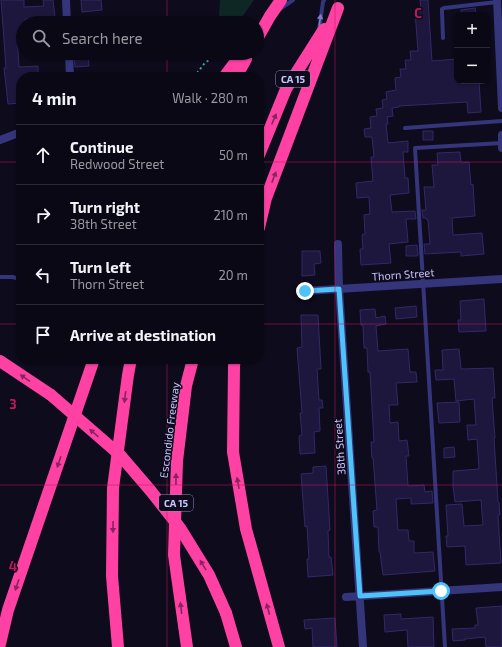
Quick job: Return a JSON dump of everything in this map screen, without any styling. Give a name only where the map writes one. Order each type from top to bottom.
[{"type":"highway","points":[[264,24],[281,0]]},
{"type":"highway","points":[[264,207],[341,4]]},
{"type":"highway","name":"CA 15","points":[[264,143],[286,89],[341,4]]},
{"type":"highway","points":[[264,27],[270,16]]},
{"type":"highway","points":[[228,72],[237,60]]},
{"type":"highway","points":[[239,72],[245,60]]},
{"type":"highway","points":[[0,361],[51,395],[120,455],[150,490],[180,528],[209,575],[226,613],[236,647]]},
{"type":"highway","points":[[0,644],[8,610],[92,364]]},
{"type":"highway","points":[[118,647],[112,576],[113,488],[131,364]]},
{"type":"highway","name":"Escondido Freeway","points":[[187,647],[174,555],[177,461],[186,386],[192,364]]},
{"type":"highway","points":[[234,364],[233,452],[246,529],[278,647]]},
{"type":"street","points":[[66,0],[67,16]]},
{"type":"street","points":[[497,1],[502,108]]},
{"type":"street","points":[[69,60],[70,72]]},
{"type":"street","points":[[0,140],[16,134]]},
{"type":"street","points":[[502,135],[502,148]]},
{"type":"street","name":"38th Street","points":[[338,244],[339,289],[363,647]]},
{"type":"street","name":"Thorn Street","points":[[305,291],[502,279]]},
{"type":"street","points":[[346,597],[502,587]]},
{"type":"lane","points":[[270,16],[293,0]]},
{"type":"lane","points":[[318,40],[324,0]]},
{"type":"lane","points":[[443,38],[442,10],[444,8],[497,1]]},
{"type":"lane","points":[[405,128],[502,121]]},
{"type":"lane","points":[[445,647],[415,148],[502,143]]},
{"type":"lane","points":[[0,277],[16,278]]},
{"type":"path","points":[[198,72],[209,60]]},
{"type":"green space","points":[[220,0],[254,0],[243,16],[219,16]]},
{"type":"building","points":[[1,0],[24,0],[24,7],[44,6],[43,0],[53,0],[55,16],[16,16],[16,60],[19,60],[19,67],[38,66],[38,72],[16,72],[16,103],[8,104],[4,68],[6,68]]},
{"type":"building","points":[[81,0],[101,0],[102,10],[82,12]]},
{"type":"building","points":[[420,0],[428,0],[432,61],[454,59],[454,84],[479,84],[481,112],[468,113],[467,102],[399,106],[392,108],[393,116],[387,117],[388,124],[386,124],[388,143],[408,141],[408,152],[403,152],[405,178],[408,178],[409,193],[390,195],[392,212],[415,211],[416,219],[406,219],[408,242],[389,244],[391,263],[361,265],[360,249],[363,249],[362,235],[365,234],[364,215],[370,214],[369,197],[357,198],[356,183],[373,181],[371,157],[374,157],[372,137],[365,137],[364,129],[371,128],[370,117],[377,116],[376,109],[383,108],[382,100],[387,99],[386,92],[396,90],[395,78],[401,77],[400,69],[406,69],[405,60],[411,60],[410,51],[418,51],[415,11],[421,11]]},
{"type":"building","points":[[475,8],[476,12],[461,12],[461,10]]},
{"type":"building","points":[[74,60],[89,60],[89,66],[75,67]]},
{"type":"building","points":[[423,131],[433,131],[433,140],[423,140]]},
{"type":"building","points":[[460,152],[461,163],[469,162],[471,185],[473,184],[475,216],[452,218],[453,235],[482,233],[484,254],[461,256],[461,252],[425,254],[424,244],[430,244],[428,220],[423,218],[422,210],[426,210],[424,187],[434,187],[432,165],[438,165],[437,153]]},
{"type":"building","points":[[417,245],[417,256],[406,256],[406,246]]},
{"type":"building","points":[[302,251],[320,251],[321,263],[314,264],[315,275],[302,276]]},
{"type":"building","points":[[484,299],[486,331],[459,332],[458,320],[461,320],[460,301]]},
{"type":"building","points":[[416,306],[417,317],[396,319],[395,308]]},
{"type":"building","points":[[375,309],[376,318],[385,316],[386,324],[376,326],[378,351],[408,349],[410,372],[416,372],[417,382],[396,383],[398,405],[389,405],[390,423],[398,422],[399,441],[407,440],[409,456],[406,456],[408,486],[424,485],[425,492],[432,491],[433,503],[411,504],[411,498],[396,499],[398,530],[408,530],[409,541],[414,541],[414,553],[433,552],[435,571],[383,575],[379,552],[378,527],[374,527],[373,511],[377,510],[371,442],[374,442],[370,372],[368,372],[367,348],[364,348],[363,325],[361,325],[360,310]]},
{"type":"building","points":[[301,315],[318,315],[321,369],[317,369],[319,400],[322,400],[323,408],[319,408],[320,431],[314,432],[315,453],[300,454],[299,436],[302,435],[300,413],[302,413],[297,348],[302,347]]},
{"type":"building","points":[[459,349],[461,369],[493,368],[495,398],[492,398],[500,515],[498,515],[501,563],[466,565],[465,546],[447,547],[446,536],[448,536],[446,505],[462,504],[464,526],[483,525],[481,500],[455,502],[453,486],[453,471],[479,469],[477,439],[468,440],[467,425],[476,425],[474,399],[456,401],[454,379],[436,380],[435,370],[443,370],[442,350]]},
{"type":"building","points":[[459,402],[460,422],[439,423],[437,403]]},
{"type":"building","points":[[454,447],[455,457],[444,458],[444,448]]},
{"type":"building","points":[[326,466],[330,530],[328,531],[329,557],[331,557],[333,575],[308,577],[307,559],[309,559],[307,526],[305,527],[301,474],[313,473],[313,467]]},
{"type":"building","points":[[502,606],[502,647],[486,647],[485,637],[453,641],[452,629],[475,628],[475,625],[478,625],[476,608]]},
{"type":"building","points":[[401,614],[401,619],[433,617],[434,647],[408,647],[407,630],[385,632],[384,615]]},
{"type":"building","points":[[335,618],[337,647],[313,647],[312,628],[305,629],[304,620]]},
{"type":"route","points":[[305,291],[339,289],[360,596],[441,591]]}]
